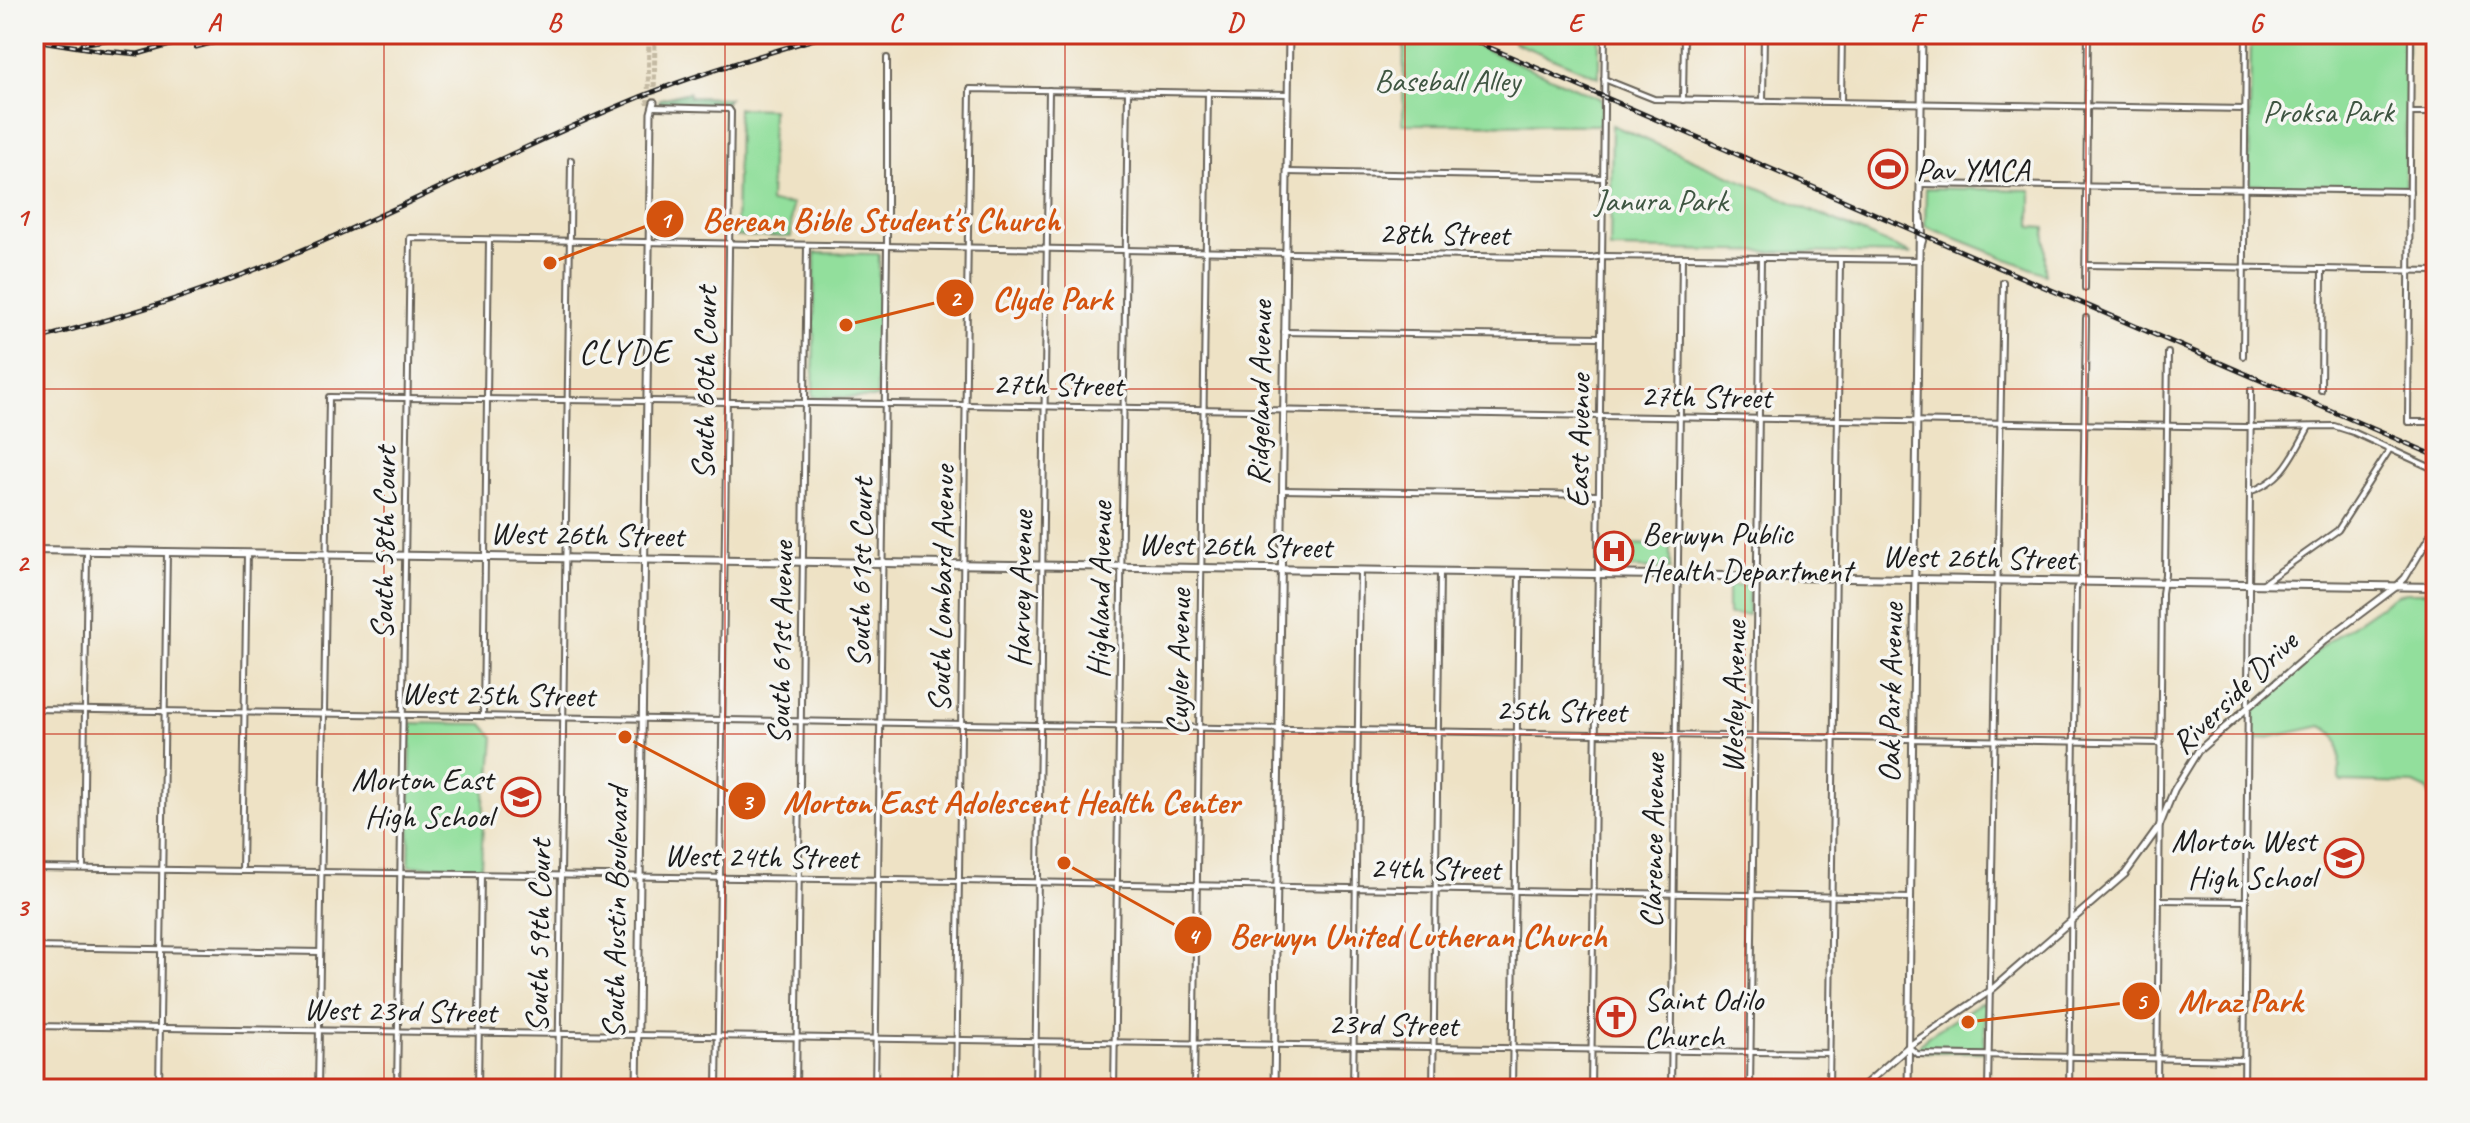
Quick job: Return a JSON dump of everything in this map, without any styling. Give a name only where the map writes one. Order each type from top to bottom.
[{"type":"main road","name":"West 26th Street","points":[[34,550],[2436,587]]},
{"type":"street","name":"Ridgeland Avenue","points":[[1274,1089],[1289,34]]},
{"type":"street","name":"East Avenue","points":[[1591,1089],[1605,34]]},
{"type":"street","points":[[1683,100],[1684,34]]},
{"type":"street","points":[[1763,101],[1764,34]]},
{"type":"street","points":[[1841,102],[1842,34]]},
{"type":"street","name":"Oak Park Avenue","points":[[1908,1089],[1919,250],[1923,230],[1920,211],[1922,34]]},
{"type":"street","points":[[2085,288],[2088,34]]},
{"type":"street","points":[[2243,356],[2246,34]]},
{"type":"street","points":[[2411,34],[2408,422],[2436,422]]},
{"type":"street","name":"South 61st Court","points":[[875,1089],[887,58]]},
{"type":"street","points":[[1604,79],[1654,99],[2245,109]]},
{"type":"street","name":"South Lombard Avenue","points":[[956,1089],[970,89],[1049,90]]},
{"type":"street","points":[[1049,90],[1288,94]]},
{"type":"street","name":"Harvey Avenue","points":[[1035,1089],[1049,90]]},
{"type":"street","name":"Highland Avenue","points":[[1114,1089],[1128,91]]},
{"type":"street","name":"Cuyler Avenue","points":[[1194,1089],[1208,92]]},
{"type":"street","name":"South 60th Court","points":[[652,106],[729,109],[731,115],[717,1089]]},
{"type":"street","name":"South Austin Boulevard","points":[[637,1089],[652,106]]},
{"type":"street","points":[[2411,113],[2436,113]]},
{"type":"street","name":"South 59th Court","points":[[558,1089],[571,160]]},
{"type":"street","points":[[1287,172],[1603,178]]},
{"type":"street","points":[[1920,184],[2410,191]]},
{"type":"street","name":"28th Street","points":[[410,238],[1592,258],[1919,260]]},
{"type":"street","name":"South 58th Court","points":[[397,1089],[410,238]]},
{"type":"street","points":[[483,716],[489,240]]},
{"type":"street","name":"South 61st Avenue","points":[[796,1089],[807,245]]},
{"type":"street","name":"Clarence Avenue","points":[[1671,1089],[1682,257]]},
{"type":"street","name":"Wesley Avenue","points":[[1750,1089],[1761,258]]},
{"type":"street","points":[[1829,1089],[1840,259]]},
{"type":"street","points":[[2086,265],[2436,271]]},
{"type":"street","points":[[2321,390],[2322,269]]},
{"type":"street","points":[[1988,1089],[2003,282]]},
{"type":"street","points":[[2069,1089],[2076,589],[2082,576],[2086,318]]},
{"type":"street","points":[[1284,332],[1601,337]]},
{"type":"street","points":[[2157,1089],[2168,353]]},
{"type":"street","points":[[2244,1089],[2251,390]]},
{"type":"street","name":"27th Street","points":[[326,554],[329,397],[2167,426],[2334,426],[2436,470]]},
{"type":"street","points":[[2249,492],[2274,481],[2309,427]]},
{"type":"street","points":[[2260,585],[2338,530],[2390,449]]},
{"type":"street","points":[[1282,490],[1599,495]]},
{"type":"street","name":"Riverside Drive","points":[[1860,1089],[1909,1046],[1990,991],[2125,874],[2159,827],[2166,806],[2198,751],[2324,641],[2396,587],[2405,578],[2436,526]]},
{"type":"street","points":[[83,868],[87,551]]},
{"type":"street","points":[[159,1089],[167,552]]},
{"type":"street","points":[[242,871],[247,553]]},
{"type":"street","points":[[318,1089],[326,554]]},
{"type":"street","points":[[1353,1089],[1360,571]]},
{"type":"street","points":[[1433,1089],[1440,573]]},
{"type":"street","points":[[1512,1089],[1519,574]]},
{"type":"street","name":"West 25th Street","points":[[34,709],[961,722]]},
{"type":"street","name":"25th Street","points":[[961,722],[2160,743]]},
{"type":"street","name":"West 24th Street","points":[[34,868],[959,881]]},
{"type":"street","points":[[478,1089],[481,874]]},
{"type":"street","name":"24th Street","points":[[959,881],[1911,898]]},
{"type":"street","points":[[2159,900],[2246,901]]},
{"type":"street","points":[[34,947],[320,952]]},
{"type":"street","name":"West 23rd Street","points":[[34,1026],[957,1040]]},
{"type":"street","name":"23rd Street","points":[[957,1040],[1830,1053]]},
{"type":"street","points":[[1909,1046],[1917,1054],[2244,1060]]},
{"type":"green space","name":"Baseball Alley","points":[[1404,34],[1450,34],[1601,99],[1601,125],[1403,124]]},
{"type":"green space","points":[[1512,34],[1599,34],[1599,77],[1513,42]]},
{"type":"green space","name":"Proksa Park","points":[[2251,34],[2407,34],[2405,187],[2249,185]]},
{"type":"green space","points":[[689,92],[690,97],[729,98],[723,105],[659,103],[660,99]]},
{"type":"green space","points":[[738,108],[772,109],[770,203],[792,204],[791,237],[736,236]]},
{"type":"green space","name":"Janura Park","points":[[1612,125],[1912,254],[1610,249]]},
{"type":"green space","points":[[1926,188],[2031,190],[2031,227],[2045,228],[2045,274],[1925,226]]},
{"type":"green space","points":[[815,253],[879,254],[877,398],[813,397]]},
{"type":"green space","points":[[1622,544],[1670,545],[1670,569],[1621,568]]},
{"type":"green space","points":[[1728,586],[1749,586],[1748,615],[1728,615]]},
{"type":"green space","points":[[2436,592],[2436,958],[2429,958],[2431,799],[2427,790],[2414,784],[2341,782],[2337,741],[2329,730],[2321,726],[2253,741],[2254,706],[2325,644],[2396,595]]},
{"type":"green space","points":[[411,723],[483,724],[494,737],[491,775],[485,782],[481,867],[409,866]]},
{"type":"green space","points":[[1980,1003],[1986,1006],[1984,1052],[1925,1052],[1916,1049],[1928,1036]]},
{"type":"tunnel","points":[[648,104],[649,34]]},
{"type":"tunnel","points":[[654,102],[655,34]]},
{"type":"railway","points":[[34,40],[138,54],[210,34]]},
{"type":"railway","points":[[196,47],[247,34]]},
{"type":"railway","points":[[34,340],[158,305],[231,279],[334,236],[640,97],[710,71],[830,34]]},
{"type":"railway","points":[[1458,34],[2436,456]]},
{"type":"railway","points":[[82,44],[133,35]]},
{"type":"place","name":"Pav YMCA","points":[[1888,169]]},
{"type":"place","name":"Berean Bible Student's Church","points":[[550,263]]},
{"type":"place","name":"Clyde Park","points":[[846,325]]},
{"type":"place","name":"Berwyn Public Health Department","points":[[1614,551]]},
{"type":"place","name":"Morton East Adolescent Health Center","points":[[625,737]]},
{"type":"place","name":"Morton East High School","points":[[521,797]]},
{"type":"place","name":"Morton West High School","points":[[2344,858]]},
{"type":"place","name":"Berwyn United Lutheran Church","points":[[1064,863]]},
{"type":"place","name":"Saint Odilo Church","points":[[1616,1017]]},
{"type":"place","name":"Mraz Park","points":[[1968,1022]]},
{"type":"district","name":"CLYDE","points":[[625,351]]}]
